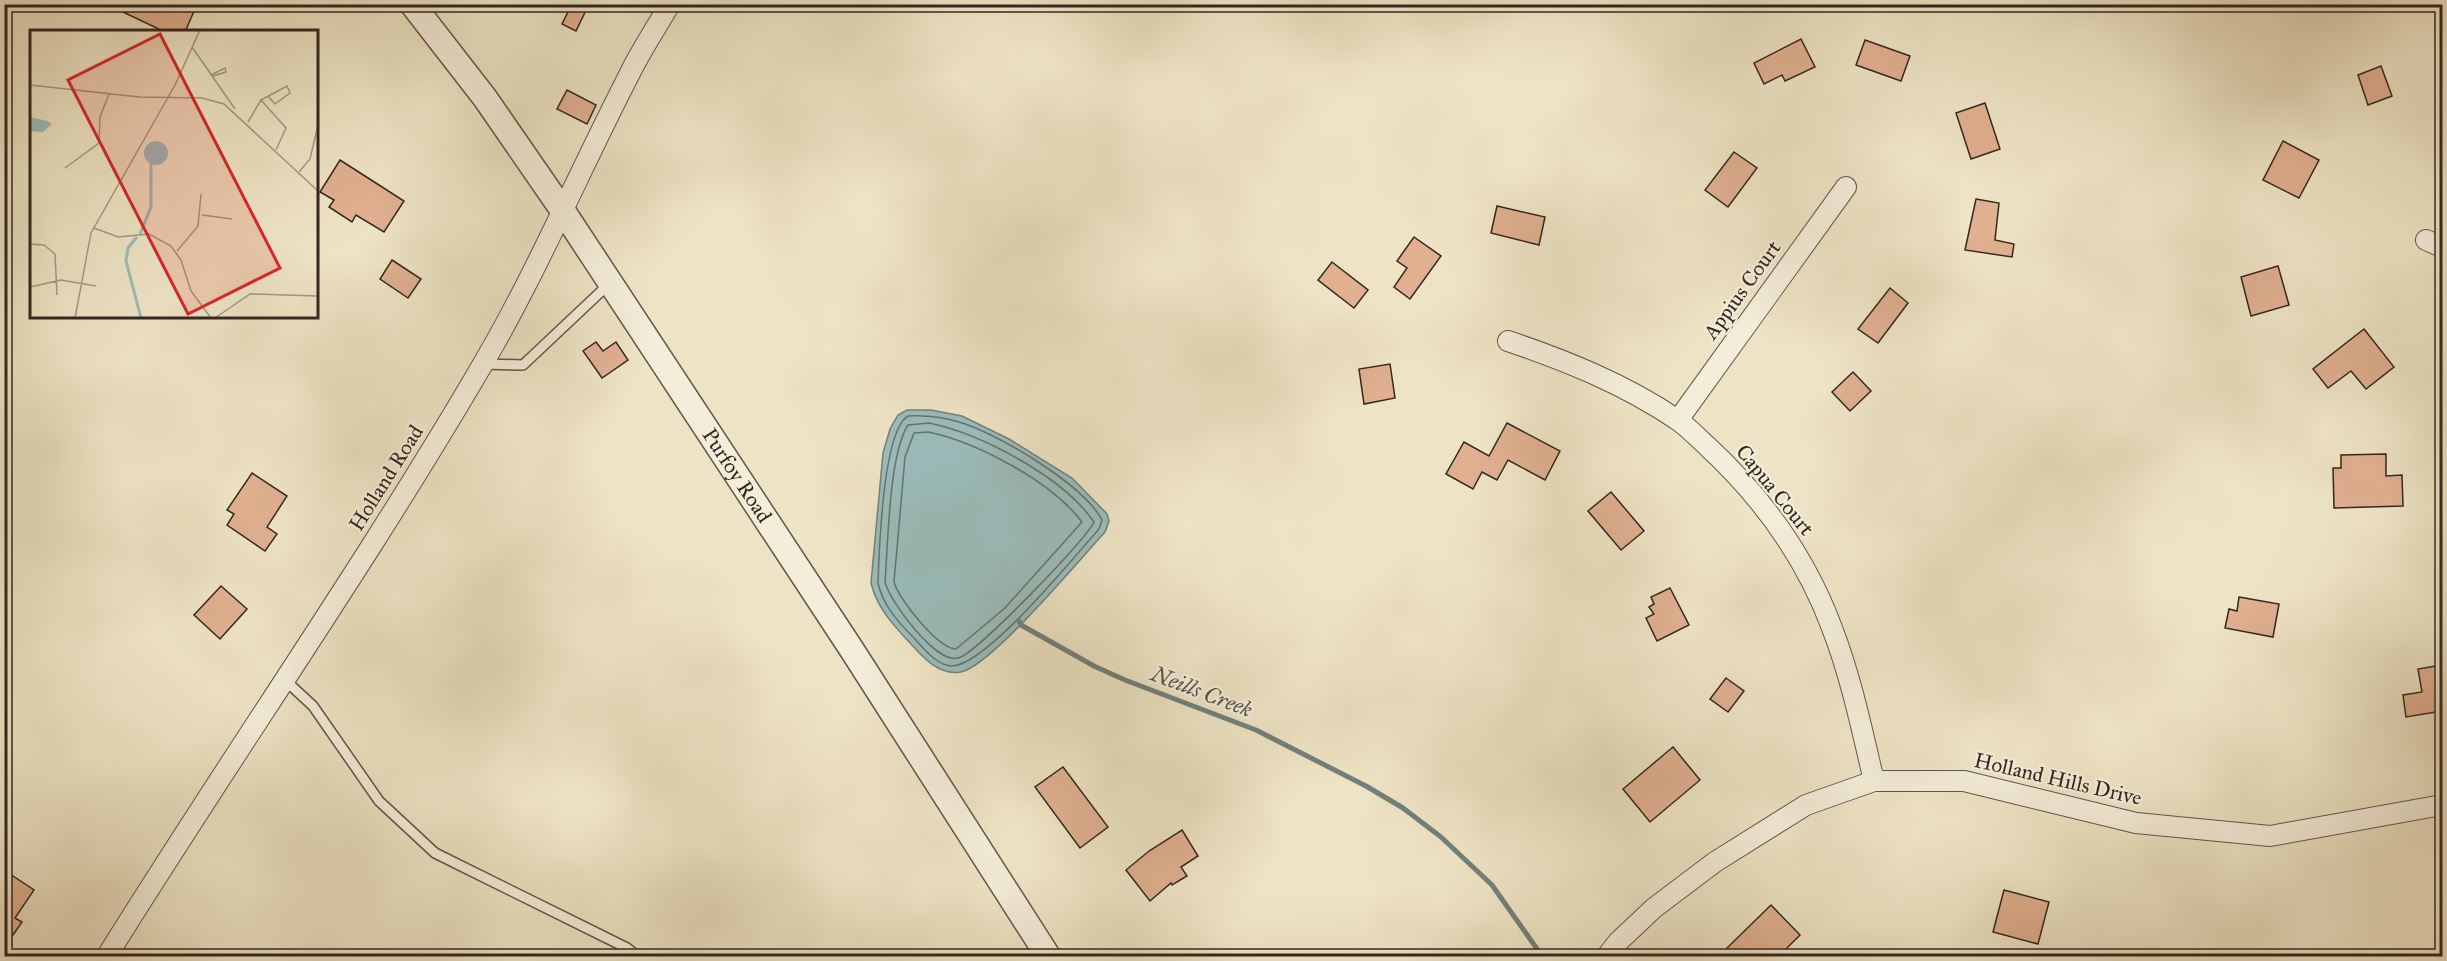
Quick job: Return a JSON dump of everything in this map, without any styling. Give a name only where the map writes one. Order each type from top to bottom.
[{"type":"street","name":"Purfoy Road","points":[[412,4],[485,98],[563,211],[852,650],[1048,957]]},
{"type":"street","name":"Holland Road","points":[[107,957],[151,885],[286,681],[483,364],[563,211],[629,74],[670,4]]},
{"type":"street","name":"Appius Court","points":[[1678,420],[1846,187]]},
{"type":"street","name":"Capua Court","points":[[1508,341],[1570,362],[1626,389],[1678,420],[1735,474],[1779,527],[1801,562],[1832,627],[1852,690],[1874,781]]},
{"type":"street","name":"Holland Hills Drive","points":[[1607,957],[1618,942],[1654,908],[1715,862],[1806,806],[1874,781],[1964,781],[2136,823],[2270,836],[2442,805]]},
{"type":"lane","points":[[483,364],[523,365],[610,283]]},
{"type":"lane","points":[[286,681],[313,706],[379,801],[435,853],[627,948],[637,957]]},
{"type":"water","points":[[907,410],[931,410],[962,416],[1009,439],[1072,478],[1107,514],[1109,521],[1105,532],[1013,632],[975,665],[961,672],[953,673],[939,669],[921,655],[887,616],[877,601],[871,583],[883,453],[890,429],[898,415]]},
{"type":"building","points":[[106,4],[181,4],[194,11],[186,30],[161,30]]},
{"type":"building","points":[[572,4],[589,4],[576,31],[562,24]]},
{"type":"building","points":[[1801,39],[1815,67],[1785,81],[1782,75],[1764,84],[1754,63]]},
{"type":"building","points":[[1865,40],[1910,56],[1901,81],[1856,65]]},
{"type":"building","points":[[2381,66],[2392,96],[2368,105],[2358,75]]},
{"type":"building","points":[[567,90],[596,105],[587,124],[557,109]]},
{"type":"building","points":[[1985,103],[2000,149],[1971,159],[1956,113]]},
{"type":"building","points":[[2283,141],[2319,160],[2299,198],[2263,180]]},
{"type":"building","points":[[1734,152],[1757,168],[1728,207],[1705,190]]},
{"type":"building","points":[[340,160],[404,201],[384,232],[356,215],[352,222],[329,207],[334,200],[320,192]]},
{"type":"building","points":[[1976,199],[1999,203],[1995,240],[2014,244],[2012,257],[1965,250]]},
{"type":"building","points":[[1497,206],[1545,217],[1539,245],[1491,233]]},
{"type":"building","points":[[1414,237],[1441,256],[1410,299],[1394,287],[1407,268],[1397,261]]},
{"type":"building","points":[[392,260],[421,279],[408,298],[380,279]]},
{"type":"building","points":[[1332,262],[1368,290],[1354,308],[1318,280]]},
{"type":"building","points":[[2278,266],[2289,305],[2251,316],[2241,277]]},
{"type":"building","points":[[1890,288],[1908,303],[1878,343],[1858,329]]},
{"type":"building","points":[[2364,329],[2394,367],[2366,389],[2351,371],[2328,388],[2313,369]]},
{"type":"building","points":[[596,342],[603,351],[616,342],[628,360],[602,378],[583,351]]},
{"type":"building","points":[[1390,364],[1395,398],[1364,404],[1359,369]]},
{"type":"building","points":[[1853,372],[1871,391],[1850,411],[1832,392]]},
{"type":"building","points":[[1507,423],[1560,451],[1545,480],[1508,460],[1497,480],[1482,472],[1473,489],[1446,474],[1464,442],[1489,456]]},
{"type":"building","points":[[2386,454],[2386,476],[2402,475],[2403,506],[2334,508],[2333,468],[2341,468],[2341,455]]},
{"type":"building","points":[[252,473],[287,496],[267,527],[277,534],[265,551],[227,525],[234,514],[227,510]]},
{"type":"building","points":[[1611,492],[1644,531],[1621,550],[1588,511]]},
{"type":"building","points":[[221,586],[247,609],[220,639],[194,615]]},
{"type":"building","points":[[1670,588],[1689,625],[1657,641],[1646,618],[1654,614],[1649,607],[1654,604],[1651,597]]},
{"type":"building","points":[[2239,597],[2279,604],[2273,637],[2225,628],[2229,609],[2237,611]]},
{"type":"building","points":[[2442,665],[2442,711],[2406,717],[2403,695],[2422,692],[2418,669]]},
{"type":"building","points":[[1726,678],[1744,691],[1728,712],[1710,699]]},
{"type":"building","points":[[1673,747],[1700,780],[1650,822],[1623,789]]},
{"type":"building","points":[[1063,767],[1108,827],[1080,848],[1035,787]]},
{"type":"building","points":[[1182,830],[1198,856],[1181,867],[1187,876],[1172,885],[1171,883],[1150,901],[1126,870],[1149,851]]},
{"type":"building","points":[[4,870],[34,890],[15,918],[22,922],[4,948]]},
{"type":"building","points":[[2004,890],[2049,902],[2038,944],[1993,932]]},
{"type":"building","points":[[1771,905],[1800,935],[1778,957],[1733,957],[1726,949]]},
{"type":"waterway","name":"Neills Creek","points":[[1019,621],[1021,625],[1094,666],[1256,730],[1366,786],[1403,808],[1441,837],[1492,885],[1542,956]]}]
